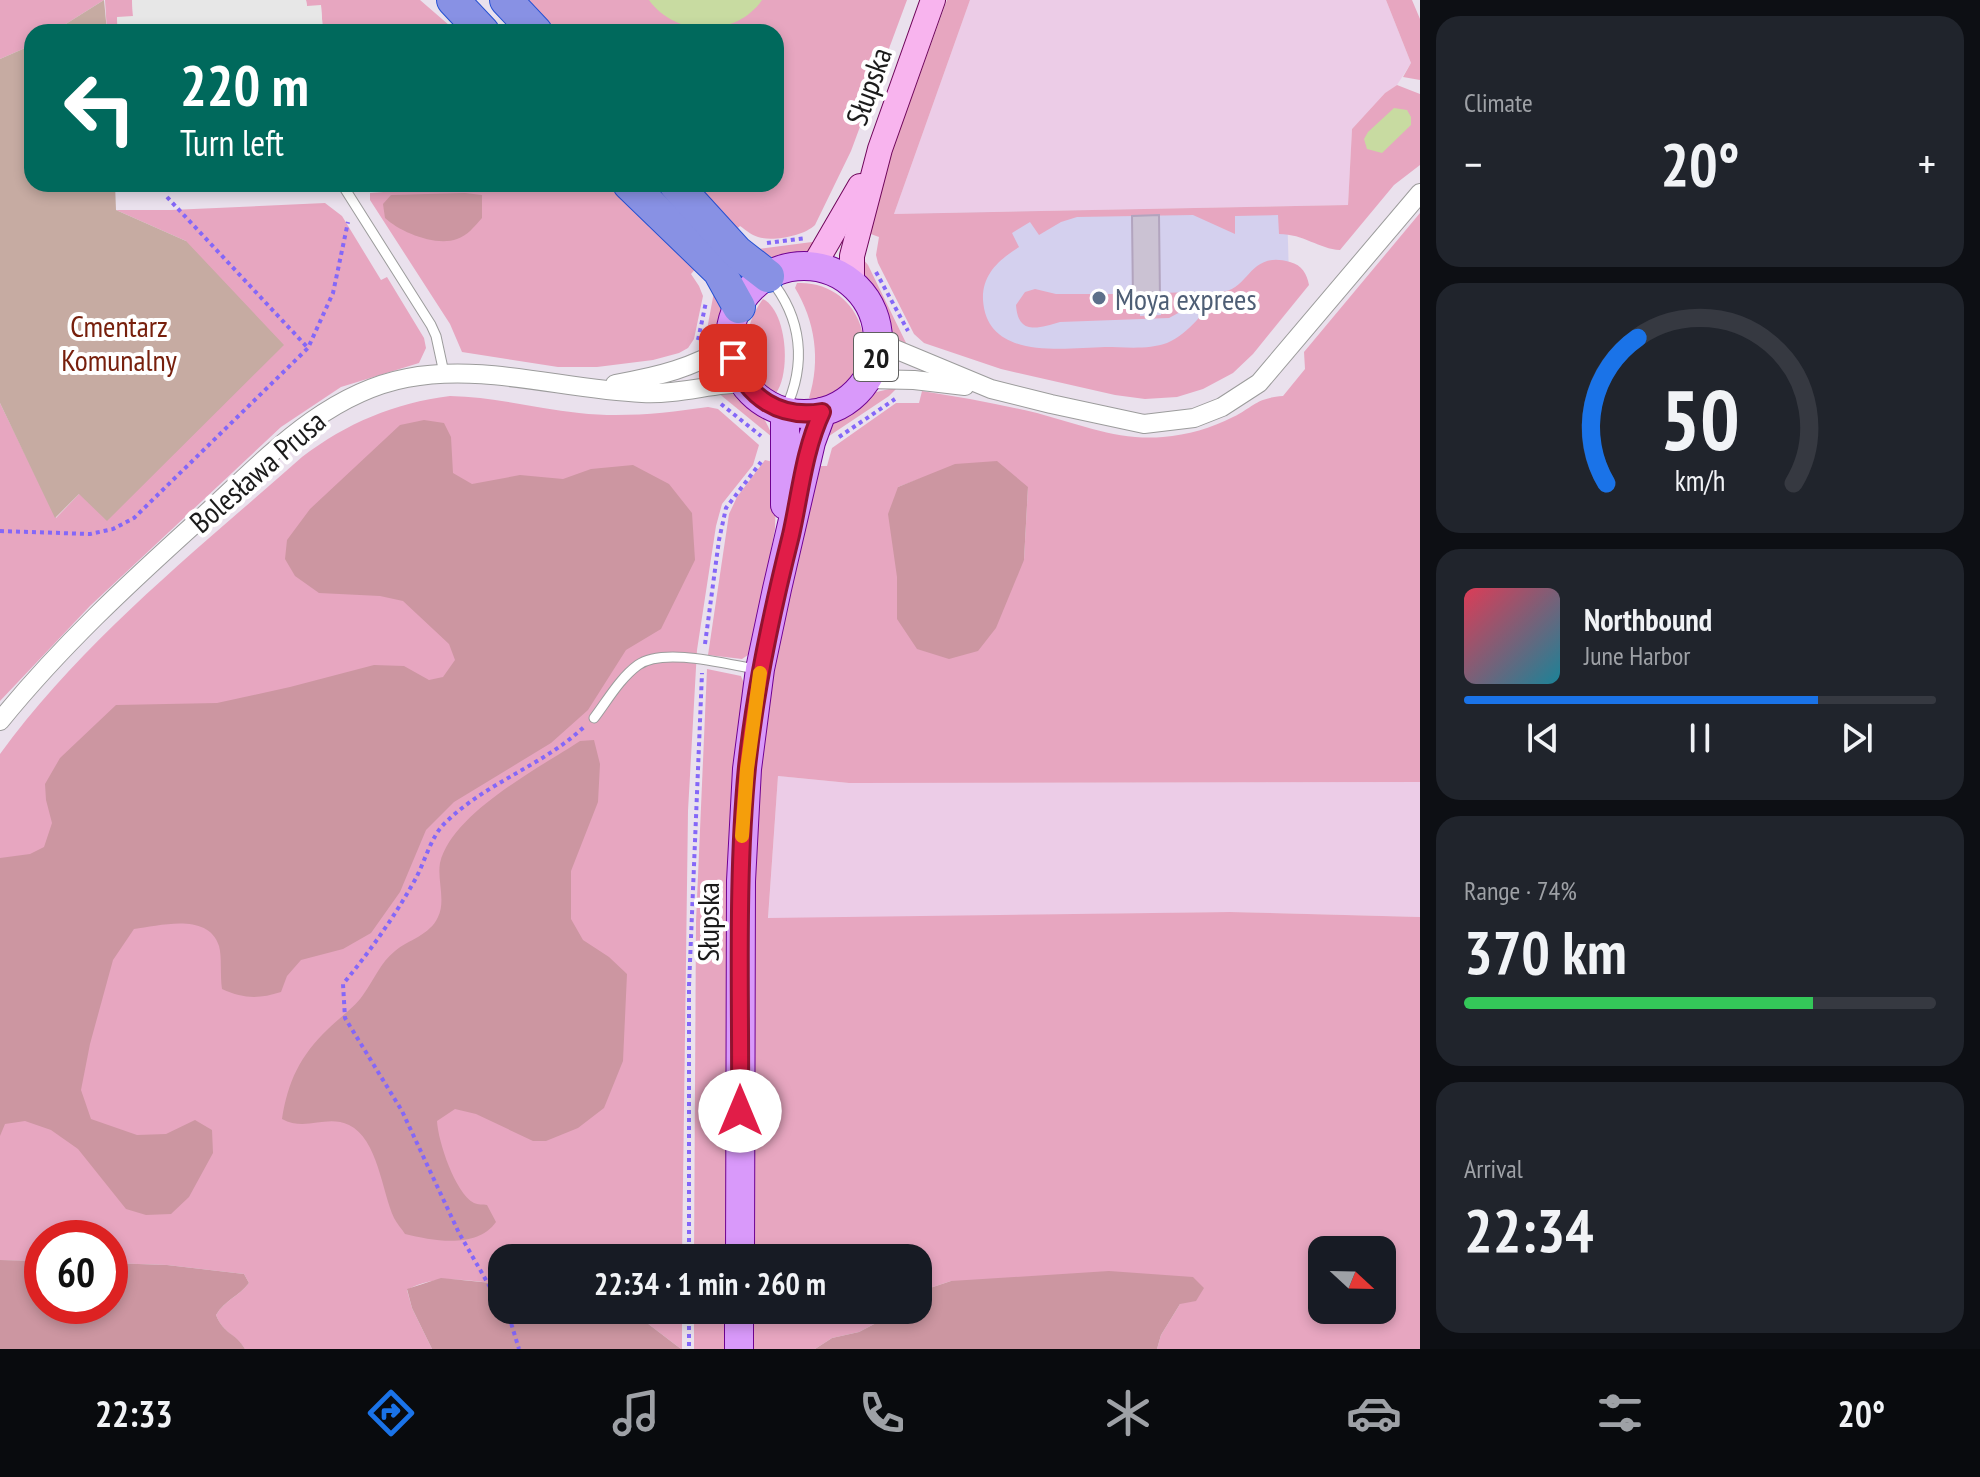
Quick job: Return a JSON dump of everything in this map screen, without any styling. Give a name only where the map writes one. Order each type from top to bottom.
[{"type":"highway","points":[[506,0],[528,24]]},
{"type":"highway","points":[[453,2],[475,24]]},
{"type":"highway","points":[[661,193],[727,254],[768,276]]},
{"type":"highway","points":[[661,193],[727,254],[739,307]]},
{"type":"main road","name":"Słupska","points":[[852,284],[854,247],[880,149],[933,0]]},
{"type":"main road","name":"Słupska","points":[[813,267],[880,149]]},
{"type":"main road","points":[[785,412],[769,405],[744,383],[733,358],[732,326],[739,307],[756,284],[790,268],[827,270],[852,284]]},
{"type":"main road","name":"20","points":[[785,412],[822,412],[848,400],[867,379],[877,357],[878,342],[873,311],[852,284]]},
{"type":"main road","name":"Słupska","points":[[777,589],[785,499],[785,412]]},
{"type":"main road","name":"Słupska","points":[[740,1244],[742,834],[749,744],[760,669],[777,589],[811,442],[822,412]]},
{"type":"main road","points":[[739,1324],[739,1349]]},
{"type":"street","points":[[867,379],[914,380],[991,389],[1144,424],[1181,421],[1222,407],[1268,373],[1420,193]]},
{"type":"street","points":[[878,342],[991,389]]},
{"type":"street","name":"Bolesława Prusa","points":[[585,389],[666,374],[698,364],[731,345]]},
{"type":"street","name":"Bolesława Prusa","points":[[0,721],[71,639],[118,594],[306,424],[354,396],[406,378],[444,373],[585,389],[658,393],[744,383]]},
{"type":"lane","points":[[347,192],[436,336],[444,373]]},
{"type":"lane","points":[[768,276],[791,310],[798,341],[798,372],[785,412]]},
{"type":"lane","points":[[594,718],[637,665],[650,659],[672,657],[760,669]]},
{"type":"path","points":[[167,197],[308,348]]},
{"type":"path","points":[[0,531],[90,534],[113,529],[134,518],[308,348],[333,293],[346,226],[355,203]]},
{"type":"path","points":[[695,351],[709,286],[727,254],[751,242],[806,238],[815,233]]},
{"type":"path","points":[[709,400],[720,404],[764,439]]},
{"type":"path","points":[[689,1244],[689,986],[702,661],[726,508],[764,456]]},
{"type":"path","points":[[488,1283],[459,1233],[402,1111],[345,1018],[343,984],[381,937],[442,826],[489,787],[543,757],[576,735],[594,718]]},
{"type":"path","points":[[511,1324],[519,1349]]},
{"type":"path","points":[[689,1324],[689,1349]]},
{"type":"shaded area","points":[[0,0],[104,0],[66,24],[24,24],[24,48],[0,59]]},
{"type":"shaded area","points":[[105,0],[132,0],[133,17],[117,18],[117,24],[106,24]]},
{"type":"shaded area","points":[[132,0],[306,0],[307,6],[321,5],[322,24],[117,24],[117,17],[133,16]]},
{"type":"shaded area","points":[[306,0],[420,0],[448,24],[322,24],[321,6],[307,6]]},
{"type":"shaded area","points":[[526,0],[907,0],[851,151],[815,225],[796,235],[771,239],[755,236],[740,226],[731,234],[697,192],[784,192],[784,24],[548,24]]},
{"type":"shaded area","points":[[649,0],[762,0],[751,12],[728,24],[683,24],[660,12]]},
{"type":"shaded area","points":[[947,0],[970,0],[894,214],[1348,205],[1352,129],[1385,93],[1397,85],[1420,94],[1420,165],[1394,185],[1340,250],[1279,234],[1278,215],[1235,216],[1235,234],[1193,215],[1077,217],[1039,235],[1030,222],[1012,233],[1019,247],[993,269],[985,283],[983,300],[988,320],[998,333],[1030,347],[1144,347],[1167,343],[1196,321],[1220,292],[1238,285],[1257,266],[1276,260],[1294,263],[1301,268],[1309,285],[1253,354],[1233,373],[1203,389],[1177,397],[1145,399],[1115,395],[1001,369],[924,343],[914,334],[878,263],[879,237],[868,233],[895,143]]},
{"type":"shaded area","points":[[970,0],[1386,0],[1411,63],[1397,85],[1385,93],[1352,129],[1348,205],[894,214]]},
{"type":"shaded area","points":[[1386,0],[1412,0],[1420,19],[1420,80],[1403,77],[1411,63]]},
{"type":"shaded area","points":[[1394,108],[1407,110],[1411,125],[1382,153],[1367,149],[1364,139],[1368,132]]},
{"type":"shaded area","points":[[615,192],[698,266],[691,274],[703,296],[694,339],[688,348],[679,353],[653,360],[597,367],[558,367],[462,352],[450,324],[370,200],[370,193]]},
{"type":"shaded area","points":[[391,195],[482,195],[482,218],[457,239],[429,240],[385,218],[383,204]]},
{"type":"shaded area","points":[[325,203],[342,216],[381,280],[387,277],[424,338],[426,348],[419,363],[341,387],[281,427],[90,606],[0,701],[0,403],[56,518],[79,494],[186,241],[116,210]]},
{"type":"shaded area","name":"Moya exprees","points":[[1287,207],[1289,278],[1232,349],[1029,353],[976,335],[894,214]]},
{"type":"shaded area","points":[[1420,213],[1420,782],[849,783],[778,776],[768,918],[1230,912],[1420,917],[1420,1349],[1157,1349],[1161,1335],[1180,1304],[951,1281],[932,1287],[932,1244],[754,1244],[753,848],[768,694],[815,466],[827,466],[832,448],[896,403],[919,403],[922,391],[1037,413],[1099,431],[1147,438],[1208,428],[1261,401],[1283,396],[1305,369],[1304,352]],"holes":[[[922,478],[1028,487],[1024,560],[897,619],[898,487]]]},
{"type":"shaded area","points":[[821,242],[810,253],[792,260],[770,261],[758,249]]},
{"type":"shaded area","points":[[862,258],[908,347],[896,340],[887,328],[864,278]]},
{"type":"shaded area","points":[[797,283],[820,286],[838,295],[852,309],[861,326],[864,344],[860,363],[850,380],[820,399],[809,398],[815,369],[814,341],[807,314],[795,288]]},
{"type":"shaded area","points":[[1035,289],[1056,294],[1133,294],[1132,298],[1139,298],[1140,316],[1161,315],[1161,293],[1194,292],[1197,297],[1169,318],[1025,326],[1016,305],[1025,292]]},
{"type":"shaded area","points":[[714,292],[726,304],[724,318],[717,336],[703,351]]},
{"type":"shaded area","points":[[763,299],[777,316],[784,343],[784,372],[776,393],[756,373],[747,349],[750,324]]},
{"type":"shaded area","points":[[898,387],[820,442],[833,421],[872,393]]},
{"type":"shaded area","points":[[717,392],[736,395],[752,405],[765,420],[772,437]]},
{"type":"shaded area","points":[[450,396],[483,398],[611,415],[708,407],[718,409],[759,445],[753,465],[722,504],[697,650],[688,811],[682,1244],[488,1244],[488,1283],[441,1280],[407,1290],[412,1308],[432,1349],[245,1349],[222,1326],[216,1315],[249,1283],[244,1274],[128,1264],[128,1220],[24,1220],[24,1261],[0,1260],[0,754],[32,712],[104,634],[302,457],[336,434],[372,416]]},
{"type":"shaded area","points":[[424,420],[444,423],[451,437],[453,473],[472,484],[520,475],[563,479],[591,469],[633,465],[669,484],[692,513],[695,560],[661,629],[626,650],[588,710],[551,743],[454,802],[426,830],[400,892],[371,933],[343,949],[301,960],[287,976],[281,992],[252,997],[222,989],[219,946],[205,929],[194,925],[169,924],[134,929],[113,960],[90,1044],[81,1090],[91,1119],[137,1135],[166,1134],[195,1120],[212,1130],[213,1153],[189,1197],[171,1214],[146,1215],[126,1209],[78,1149],[51,1130],[25,1121],[5,1124],[0,1136],[0,858],[30,854],[44,847],[52,823],[45,784],[60,758],[116,705],[217,703],[374,665],[404,666],[429,680],[443,677],[455,660],[449,644],[403,601],[380,596],[319,593],[295,576],[285,559],[287,540],[310,509],[400,425]]},
{"type":"shaded area","points":[[765,460],[777,463],[775,529],[751,653],[742,659],[708,655],[729,514],[737,497]]},
{"type":"shaded area","points":[[997,461],[1028,487],[1024,560],[996,628],[978,651],[949,659],[917,649],[897,619],[897,577],[888,514],[898,487],[955,464]]},
{"type":"shaded area","points":[[707,669],[741,676],[745,686],[729,1244],[694,1244],[696,922]]},
{"type":"shaded area","points":[[594,740],[600,764],[598,802],[571,871],[571,919],[583,940],[609,957],[627,974],[623,1061],[604,1108],[578,1128],[546,1141],[533,1141],[476,1114],[455,1109],[437,1121],[444,1153],[460,1189],[474,1203],[487,1205],[496,1222],[488,1231],[467,1240],[429,1239],[405,1234],[394,1218],[373,1154],[359,1132],[341,1122],[299,1124],[282,1119],[292,1081],[310,1049],[359,1000],[381,966],[400,947],[424,933],[438,917],[441,904],[440,863],[461,827],[521,778],[580,741]]},
{"type":"shaded area","points":[[778,776],[849,783],[1420,782],[1420,917],[1230,912],[768,919]]},
{"type":"shaded area","points":[[0,1260],[24,1261],[24,1324],[128,1324],[128,1264],[244,1274],[249,1283],[216,1315],[222,1326],[245,1349],[0,1349]]},
{"type":"shaded area","points":[[1109,1271],[1193,1277],[1204,1288],[1196,1301],[1180,1304],[1161,1335],[1157,1349],[815,1349],[832,1338],[859,1332],[874,1324],[932,1324],[932,1287],[951,1281]]},
{"type":"shaded area","points":[[441,1278],[488,1283],[488,1324],[648,1324],[681,1349],[432,1349],[412,1308],[407,1289]]},
{"type":"shaded area","points":[[648,1324],[682,1324],[681,1349]]},
{"type":"shaded area","points":[[694,1324],[729,1324],[728,1349],[694,1349]]},
{"type":"shaded area","points":[[754,1324],[874,1324],[859,1332],[832,1338],[815,1349],[754,1349]]},
{"type":"green space","points":[[104,0],[106,24],[66,24]]},
{"type":"green space","name":"Cmentarz Komunalny","points":[[24,48],[24,192],[115,192],[116,210],[186,241],[284,345],[107,521],[79,494],[55,518],[0,403],[0,59]]},
{"type":"building","points":[[1159,215],[1160,300],[1133,301],[1132,216]]},
{"type":"slow traffic","points":[[742,836],[751,731],[760,673]]},
{"type":"place","name":"Moya exprees","points":[[1099,298]]},
{"type":"route","points":[[733,358],[744,383],[769,405],[797,414],[822,412],[811,442],[777,589],[751,731],[743,807],[740,1111]]}]
